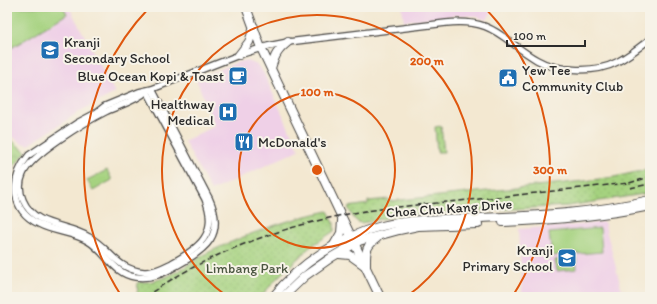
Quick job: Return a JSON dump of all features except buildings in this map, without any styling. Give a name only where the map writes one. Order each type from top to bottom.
[{"type":"main road","points":[[246,7],[261,48],[380,297]]},
{"type":"main road","points":[[239,55],[249,42],[254,27]]},
{"type":"main road","points":[[271,68],[278,50],[288,42]]},
{"type":"main road","name":"Choa Chu Kang Drive","points":[[284,297],[306,276],[338,254],[366,230],[403,222],[562,214],[650,200]]},
{"type":"main road","name":"Choa Chu Kang Drive","points":[[273,297],[286,281],[296,272],[333,246],[353,240],[359,241],[418,226],[560,220],[650,206]]},
{"type":"main road","points":[[342,218],[354,228],[366,230]]},
{"type":"main road","points":[[333,246],[341,233],[342,218]]},
{"type":"main road","points":[[366,266],[366,249],[381,235]]},
{"type":"main road","points":[[338,254],[350,255],[366,266]]},
{"type":"street","points":[[149,90],[209,198],[215,212],[216,220],[213,234],[209,242],[199,252],[167,271],[156,276],[145,278],[133,277],[122,272],[110,263],[88,241],[37,224],[27,216],[20,206],[16,195],[15,186],[19,171],[24,161],[35,150],[77,123],[96,113],[104,106],[239,55],[288,42],[446,23],[466,22],[494,30],[546,65],[563,68],[594,68],[606,67],[618,62],[650,39]]},
{"type":"shaded area","name":"Kranji Secondary School","points":[[7,7],[69,7],[115,93],[82,110],[29,145],[21,143],[7,132]]},
{"type":"shaded area","points":[[402,7],[494,7],[487,20],[474,16],[458,15],[404,21]]},
{"type":"shaded area","points":[[244,61],[257,65],[263,72],[299,150],[211,191],[184,141],[215,126],[196,79]]},
{"type":"shaded area","name":"Kranji Primary School","points":[[604,222],[621,287],[630,297],[522,296],[519,229]]},
{"type":"green space","points":[[7,7],[63,7],[67,14],[8,50]]},
{"type":"green space","points":[[441,126],[444,152],[437,152],[435,127]]},
{"type":"green space","points":[[7,137],[26,152],[14,166],[10,179],[7,178]]},
{"type":"green space","points":[[650,169],[650,193],[568,206],[402,215],[361,223],[355,219],[348,207],[368,204],[368,201],[389,199],[390,201],[584,181],[614,177]]},
{"type":"green space","points":[[107,170],[112,180],[93,191],[87,180]]},
{"type":"green space","name":"Limbang Park","points":[[328,211],[334,223],[334,231],[309,248],[276,279],[261,297],[134,297],[137,295],[138,282],[147,282],[164,278],[180,270],[208,252],[253,233],[278,224]]},
{"type":"green space","points":[[600,228],[602,252],[552,256],[549,233]]},
{"type":"green space","points":[[576,258],[577,269],[557,271],[555,260]]},
{"type":"railway","points":[[145,297],[169,281],[220,254],[275,233],[331,218],[389,208],[629,183],[650,177]]},
{"type":"railway","points":[[630,188],[650,184]]},
{"type":"place","name":"Kranji Secondary School","points":[[50,50]]},
{"type":"place","name":"Blue Ocean Kopi & Toast","points":[[238,76]]},
{"type":"place","name":"Yew Tee Community Club","points":[[508,78]]},
{"type":"place","name":"Healthway Medical","points":[[228,112]]},
{"type":"place","name":"McDonald's","points":[[244,142]]},
{"type":"place","name":"Kranji Primary School","points":[[567,258]]}]
